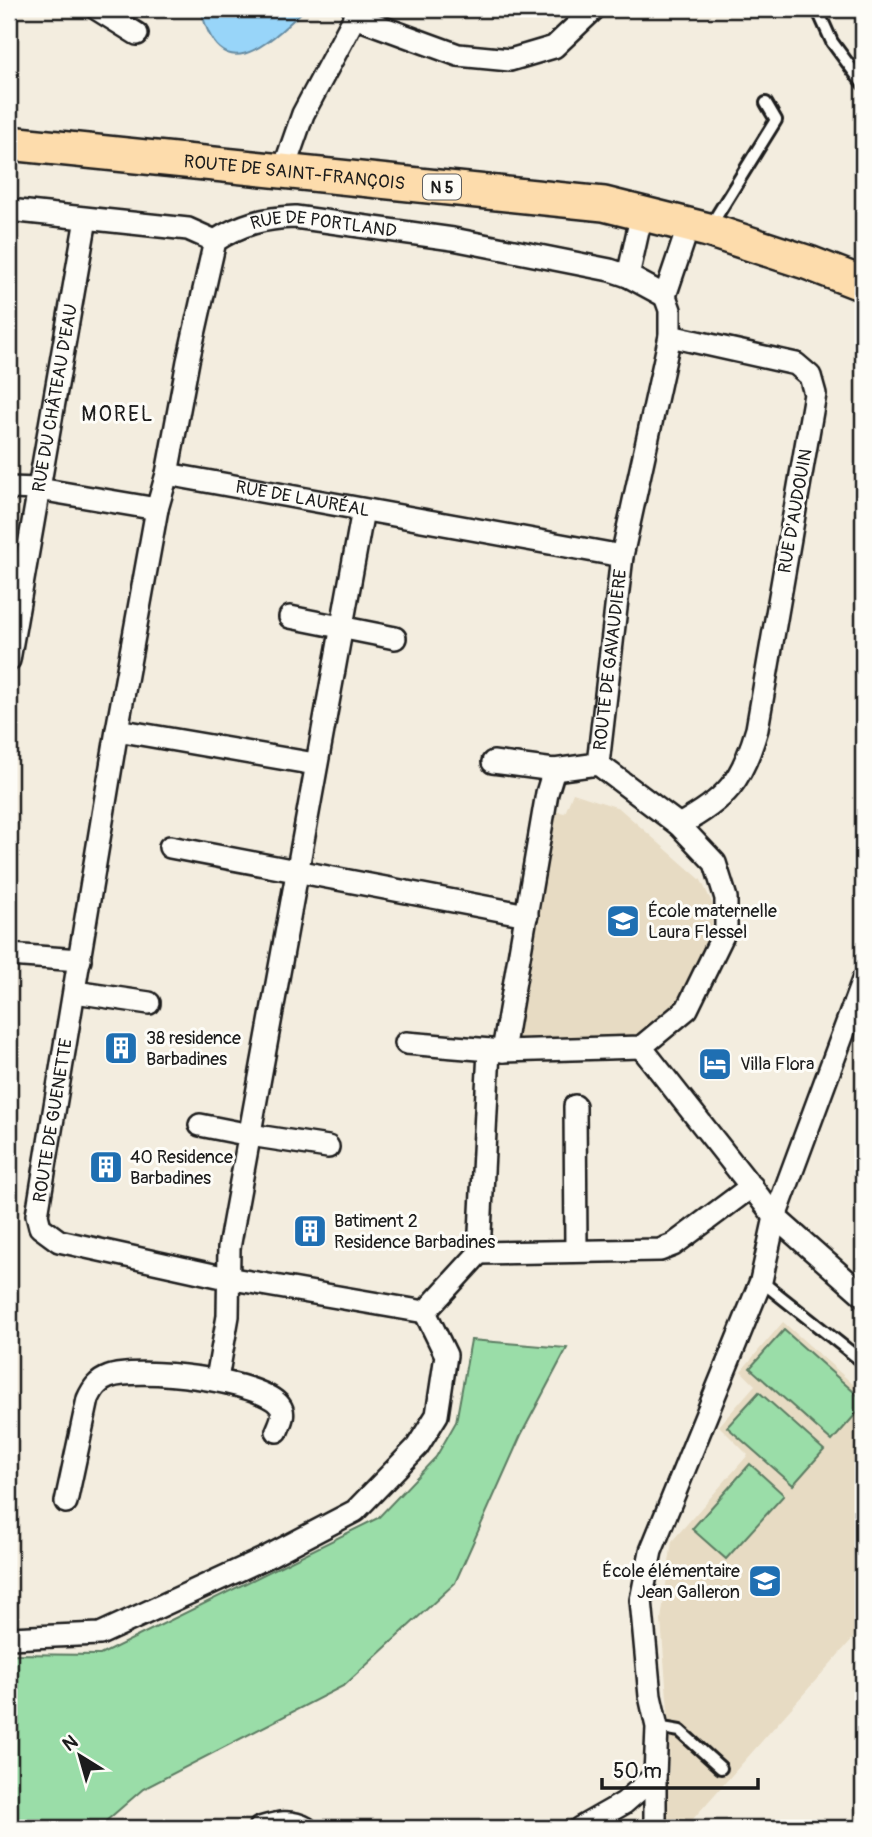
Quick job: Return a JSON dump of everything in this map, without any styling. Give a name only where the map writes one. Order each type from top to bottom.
[{"type":"main road","name":"ROUTE DE SAINT-FRANÇOIS","points":[[9,143],[604,204],[699,228],[809,263],[863,284]]},
{"type":"street","points":[[97,9],[137,34]]},
{"type":"street","points":[[284,172],[303,114],[356,13],[458,55],[510,61],[554,47],[594,9]]},
{"type":"street","points":[[9,210],[188,229],[215,242],[188,362],[167,474],[157,509],[39,489],[9,488]]},
{"type":"street","points":[[628,276],[642,213]]},
{"type":"street","name":"RUE DE PORTLAND","points":[[215,242],[246,224],[269,218],[295,217],[453,239],[610,270],[628,276],[665,296]]},
{"type":"street","name":"RUE DU CHÂTEAU D'EAU","points":[[9,660],[86,219]]},
{"type":"street","name":"ROUTE DE GAVAUDIÈRE","points":[[640,1047],[687,1009],[726,929],[726,898],[715,863],[679,825],[598,764],[622,556],[670,336],[670,310],[665,296],[699,228]]},
{"type":"street","name":"RUE D'AUDOUIN","points":[[670,336],[796,364],[810,376],[815,394],[757,729],[748,760],[733,786],[708,809],[679,825]]},
{"type":"street","name":"RUE DE LAURÉAL","points":[[167,474],[622,556]]},
{"type":"street","name":"ROUTE DE GUENETTE","points":[[157,509],[117,730],[37,1215],[40,1227],[59,1241],[227,1278],[425,1312]]},
{"type":"street","points":[[217,1379],[228,1316],[229,1248],[363,510]]},
{"type":"street","points":[[290,617],[341,625],[395,638]]},
{"type":"street","points":[[117,730],[315,764]]},
{"type":"street","points":[[493,762],[554,770],[598,764]]},
{"type":"street","points":[[9,1637],[100,1634],[265,1558],[355,1511],[417,1447],[437,1415],[446,1354],[425,1312],[479,1253],[496,1051],[527,915],[547,793],[554,770]]},
{"type":"street","points":[[170,846],[527,915]]},
{"type":"street","points":[[9,955],[80,960]]},
{"type":"street","points":[[655,1828],[657,1727],[650,1696],[641,1600],[651,1551],[761,1281],[775,1217],[863,980]]},
{"type":"street","points":[[75,992],[149,1003]]},
{"type":"street","points":[[406,1043],[496,1051],[640,1047],[775,1217],[863,1295]]},
{"type":"street","points":[[575,1106],[576,1250]]},
{"type":"street","points":[[200,1125],[328,1147]]},
{"type":"street","points":[[479,1253],[660,1250],[673,1245],[752,1186]]},
{"type":"street","points":[[66,1502],[88,1399],[94,1386],[107,1377],[129,1372],[217,1379],[264,1395],[280,1405],[283,1416],[277,1431]]},
{"type":"street","points":[[580,1828],[624,1803],[655,1776]]},
{"type":"street","points":[[260,1828],[281,1822],[297,1823],[306,1828]]},
{"type":"lane","points":[[818,11],[832,42],[863,84]]},
{"type":"lane","points":[[699,228],[776,120],[766,103]]},
{"type":"lane","points":[[761,1281],[863,1362]]},
{"type":"lane","points":[[657,1727],[680,1731],[721,1768]]},
{"type":"shaded area","name":"École maternelle Laura Flessel","points":[[573,793],[619,808],[701,880],[715,909],[708,949],[692,987],[676,1006],[645,1030],[629,1037],[512,1038],[553,811],[565,813]]},
{"type":"shaded area","name":"École élémentaire Jean Galleron","points":[[783,1322],[863,1393],[863,1627],[685,1828],[666,1828],[670,1737],[661,1620],[672,1541],[748,1455],[719,1426],[755,1385],[741,1371]]},
{"type":"green space","points":[[784,1330],[863,1400],[863,1406],[832,1441],[750,1368]]},
{"type":"green space","points":[[471,1340],[567,1348],[521,1435],[455,1583],[345,1685],[143,1789],[98,1828],[9,1828],[9,1654],[100,1655],[378,1518],[436,1457],[456,1422]]},
{"type":"green space","points":[[759,1392],[824,1450],[793,1485],[727,1427]]},
{"type":"green space","points":[[750,1464],[784,1495],[726,1559],[692,1529]]},
{"type":"water","points":[[201,9],[305,9],[260,46],[246,53],[232,55],[220,49],[209,34]]},
{"type":"place","name":"École maternelle Laura Flessel","points":[[623,921]]},
{"type":"place","name":"38 residence Barbadines","points":[[121,1048]]},
{"type":"place","name":"Villa Flora","points":[[715,1064]]},
{"type":"place","name":"40 Residence Barbadines","points":[[106,1167]]},
{"type":"place","name":"Batiment 2 Residence Barbadines","points":[[310,1231]]},
{"type":"place","name":"École élémentaire Jean Galleron","points":[[765,1581]]},
{"type":"district","name":"MOREL","points":[[118,414]]}]
